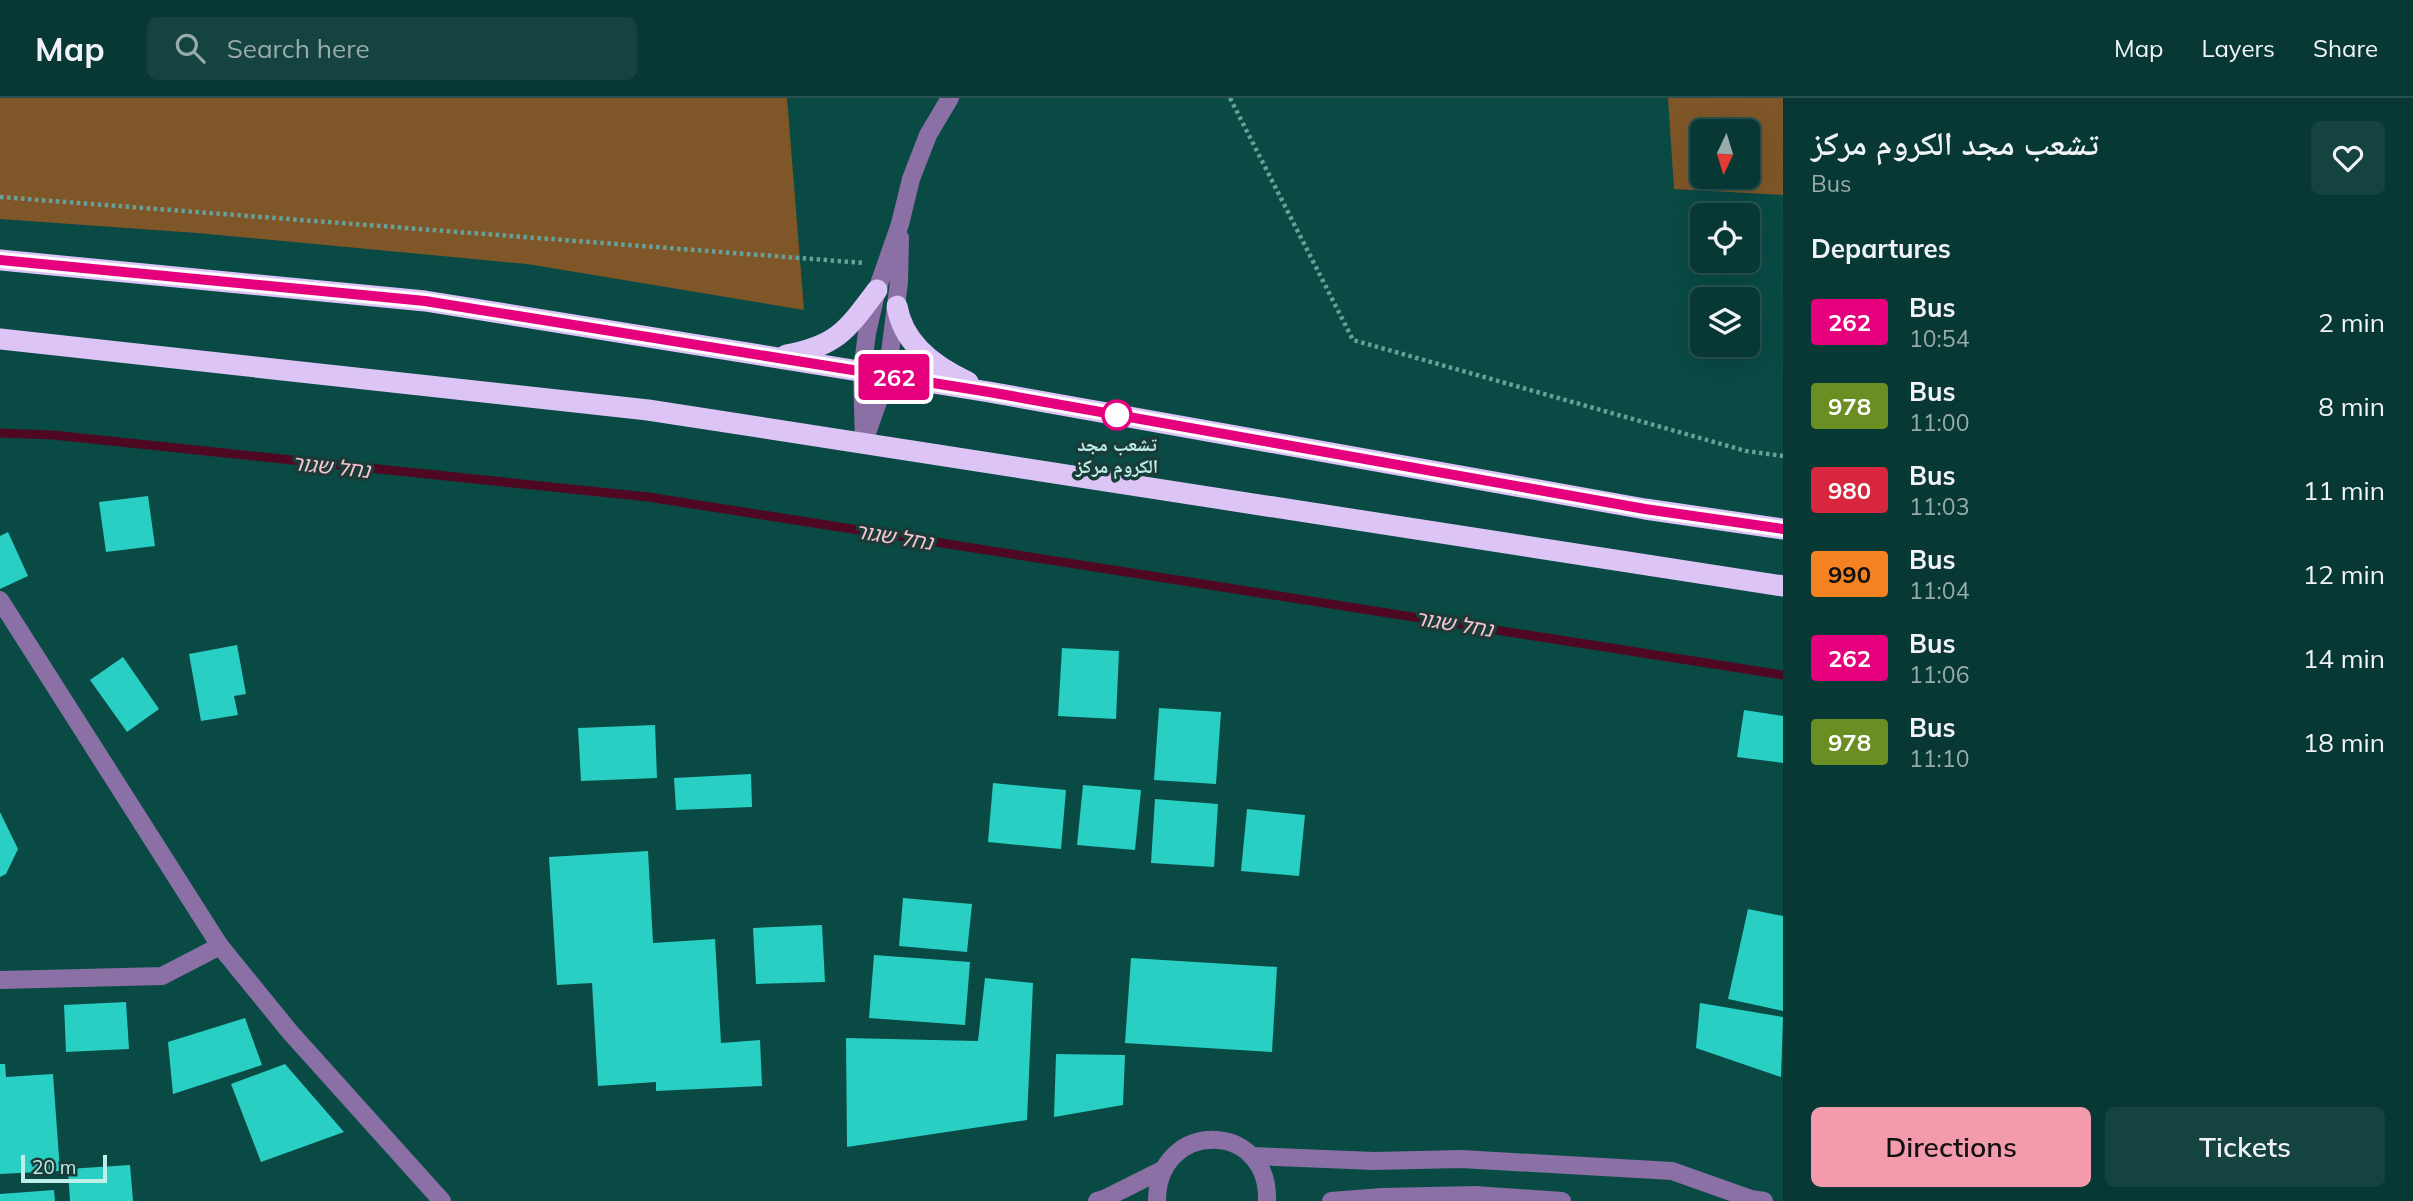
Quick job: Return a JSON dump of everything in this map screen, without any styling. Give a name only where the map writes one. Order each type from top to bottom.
[{"type":"highway","points":[[0,260],[425,301],[989,392],[1632,507],[1783,529]]},
{"type":"highway","points":[[772,358],[799,353],[835,340],[849,327],[877,290]]},
{"type":"highway","points":[[897,306],[905,329],[924,355],[937,366],[989,392]]},
{"type":"highway","points":[[0,339],[648,410],[1783,586]]},
{"type":"street","points":[[864,443],[862,372],[877,290],[900,224],[911,179],[929,135],[950,98]]},
{"type":"street","points":[[864,443],[887,376],[897,306],[900,224]]},
{"type":"street","points":[[0,600],[220,946],[290,1032],[442,1201]]},
{"type":"street","points":[[0,980],[162,976],[220,946]]},
{"type":"street","points":[[1157,1201],[1157,1186],[1162,1170],[1172,1155],[1186,1145],[1203,1140],[1221,1140],[1238,1145],[1252,1156],[1262,1170],[1268,1187],[1267,1201]]},
{"type":"street","points":[[1252,1156],[1374,1161],[1461,1159],[1672,1171],[1750,1200]]},
{"type":"street","points":[[1097,1201],[1162,1170]]},
{"type":"street","points":[[1331,1201],[1475,1195],[1562,1201]]},
{"type":"path","points":[[1230,98],[1353,340],[1746,451],[1783,456]]},
{"type":"path","points":[[0,197],[886,265]]},
{"type":"shaded area","points":[[0,98],[787,98],[804,310],[527,264],[197,233],[0,219]]},
{"type":"shaded area","points":[[1668,98],[1783,98],[1783,195],[1674,189]]},
{"type":"building","points":[[148,496],[155,546],[106,552],[99,502]]},
{"type":"building","points":[[8,532],[28,576],[0,589],[0,536]]},
{"type":"building","points":[[237,645],[246,694],[234,696],[238,715],[201,721],[189,654]]},
{"type":"building","points":[[1062,648],[1119,651],[1116,719],[1058,716]]},
{"type":"building","points":[[123,657],[159,709],[127,732],[90,680]]},
{"type":"building","points":[[1159,708],[1221,712],[1216,784],[1154,780]]},
{"type":"building","points":[[1744,710],[1783,716],[1783,763],[1737,757]]},
{"type":"building","points":[[655,725],[657,778],[581,781],[578,728]]},
{"type":"building","points":[[751,774],[752,807],[676,810],[674,778]]},
{"type":"building","points":[[993,783],[1066,790],[1061,849],[988,842]]},
{"type":"building","points":[[1083,785],[1141,790],[1135,850],[1077,845]]},
{"type":"building","points":[[1155,799],[1218,804],[1214,867],[1151,863]]},
{"type":"building","points":[[1247,809],[1305,815],[1299,876],[1241,871]]},
{"type":"building","points":[[0,812],[18,849],[6,874],[0,877]]},
{"type":"building","points":[[648,851],[653,943],[715,939],[721,1043],[760,1040],[762,1086],[656,1091],[656,1082],[598,1086],[592,983],[557,985],[549,857]]},
{"type":"building","points":[[903,898],[972,904],[967,952],[899,946]]},
{"type":"building","points":[[1748,909],[1783,916],[1783,1011],[1728,999]]},
{"type":"building","points":[[822,925],[825,982],[756,984],[753,928]]},
{"type":"building","points":[[874,955],[970,962],[965,1025],[869,1018]]},
{"type":"building","points":[[1131,958],[1277,967],[1272,1052],[1125,1043]]},
{"type":"building","points":[[985,978],[1033,983],[1027,1120],[847,1147],[846,1038],[978,1041]]},
{"type":"building","points":[[126,1002],[129,1049],[66,1052],[64,1005]]},
{"type":"building","points":[[1700,1003],[1783,1017],[1781,1077],[1696,1048]]},
{"type":"building","points":[[245,1018],[262,1065],[173,1094],[168,1042]]},
{"type":"building","points":[[1056,1054],[1125,1055],[1123,1105],[1054,1117]]},
{"type":"building","points":[[0,1064],[5,1064],[6,1077],[53,1074],[60,1171],[0,1174]]},
{"type":"building","points":[[285,1064],[344,1132],[261,1162],[231,1084]]},
{"type":"building","points":[[130,1165],[133,1201],[70,1201],[68,1169]]},
{"type":"building","points":[[54,1190],[55,1201],[0,1201],[0,1194]]},
{"type":"waterway","name":"נחל שגור","points":[[0,433],[53,435],[648,497],[1783,675]]},
{"type":"bus line","name":"262","points":[[0,260],[425,301],[989,392],[1645,509],[1783,529]]},
{"type":"place","name":"تشعب مجد الكروم مركز","points":[[1117,415]]}]
